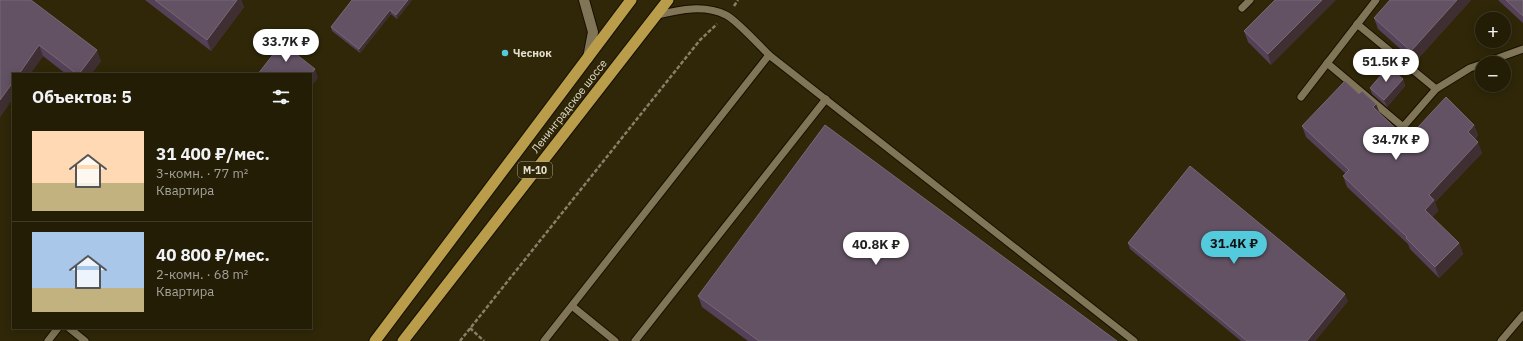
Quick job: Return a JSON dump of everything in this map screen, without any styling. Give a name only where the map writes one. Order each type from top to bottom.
[{"type":"highway","name":"Ленинградское шоссе","points":[[375,341],[631,0]]},
{"type":"highway","name":"Ленинградское шоссе","points":[[403,341],[668,0]]},
{"type":"street","points":[[587,0],[593,32],[588,58]]},
{"type":"lane","points":[[1242,8],[1250,0]]},
{"type":"lane","points":[[1301,97],[1376,0]]},
{"type":"lane","points":[[656,15],[682,9],[704,9],[727,15],[769,55],[1134,341]]},
{"type":"lane","points":[[1357,24],[1436,89]]},
{"type":"lane","points":[[1503,56],[1523,49]]},
{"type":"lane","points":[[544,341],[769,55]]},
{"type":"lane","points":[[1327,63],[1403,128],[1436,89],[1475,66]]},
{"type":"lane","points":[[635,341],[826,99]]},
{"type":"lane","points":[[572,306],[616,341]]},
{"type":"lane","points":[[1501,341],[1523,315]]},
{"type":"lane","points":[[48,341],[57,329]]},
{"type":"lane","points":[[70,329],[85,341]]},
{"type":"path","points":[[460,341],[700,40],[727,15]]},
{"type":"path","points":[[470,328],[484,341]]},
{"type":"building","points":[[0,0],[31,0],[97,50],[80,73],[76,73],[39,45],[20,73],[12,73],[12,83],[0,100]]},
{"type":"building","points":[[155,0],[237,0],[207,40]]},
{"type":"building","points":[[352,0],[408,0],[396,15],[390,10],[359,49],[331,27]]},
{"type":"building","points":[[1275,0],[1322,0],[1268,54],[1244,31]]},
{"type":"building","points":[[1390,0],[1457,0],[1411,51],[1374,18]]},
{"type":"building","points":[[1506,0],[1523,0],[1523,16]]},
{"type":"building","points":[[282,43],[315,69],[312,73],[259,73]]},
{"type":"building","points":[[1388,67],[1403,79],[1384,100],[1370,88]]},
{"type":"building","points":[[1345,81],[1359,94],[1362,91],[1376,104],[1373,107],[1407,139],[1446,97],[1474,125],[1468,132],[1478,142],[1429,195],[1434,200],[1425,210],[1459,243],[1435,267],[1406,238],[1407,237],[1343,176],[1349,170],[1302,126]]},
{"type":"building","points":[[825,125],[1117,341],[759,341],[698,296]]},
{"type":"building","points":[[1190,166],[1345,294],[1307,341],[1247,341],[1128,243]]},
{"type":"place","name":"Чеснок","points":[[505,53]]}]
